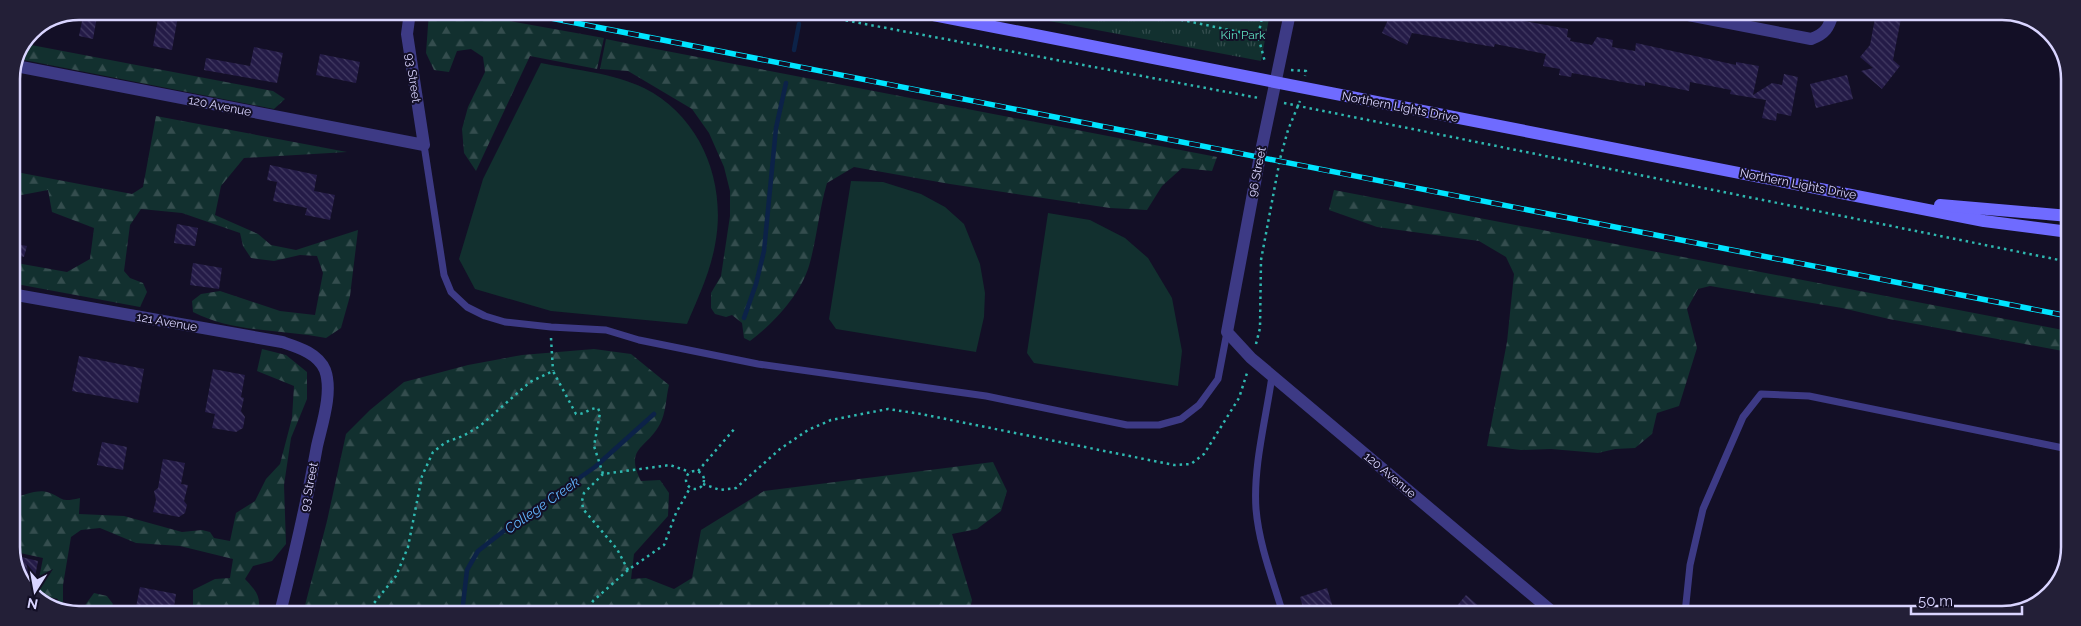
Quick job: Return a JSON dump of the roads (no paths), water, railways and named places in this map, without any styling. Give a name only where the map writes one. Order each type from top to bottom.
[{"type":"main road","name":"Northern Lights Drive","points":[[959,20],[1984,221],[2061,231]]},
{"type":"main road","name":"Northern Lights Drive","points":[[1882,200],[2061,215]]},
{"type":"street","name":"93 Street","points":[[409,20],[407,34],[424,145]]},
{"type":"street","name":"96 Street","points":[[1227,332],[1289,20]]},
{"type":"street","points":[[1712,20],[1811,39],[1823,34],[1831,20]]},
{"type":"street","name":"120 Avenue","points":[[21,67],[424,145]]},
{"type":"street","name":"121 Avenue","points":[[20,296],[282,342],[308,352],[319,361]]},
{"type":"street","name":"120 Avenue","points":[[1227,332],[1272,376],[1545,606]]},
{"type":"street","name":"93 Street","points":[[282,606],[300,536],[326,399],[325,370],[319,361]]},
{"type":"lane","points":[[424,145],[444,275],[451,292],[467,307],[485,316],[506,322],[606,330],[639,340],[758,364],[986,396],[1127,425],[1159,425],[1181,419],[1199,405],[1218,379],[1227,332]]},
{"type":"lane","points":[[1272,376],[1256,483],[1256,510],[1262,545],[1281,606]]},
{"type":"lane","points":[[1687,606],[1690,565],[1703,509],[1743,416],[1762,394],[1809,396],[2061,448]]},
{"type":"waterway","points":[[794,50],[799,24]]},
{"type":"waterway","points":[[744,318],[756,284],[764,251],[776,128],[786,83]]},
{"type":"waterway","name":"College Creek","points":[[463,606],[467,570],[478,551],[518,520],[595,467],[654,414]]},
{"type":"railway","points":[[561,20],[2061,315]]},
{"type":"park label","name":"Kin Park","points":[[1243,35]]}]
